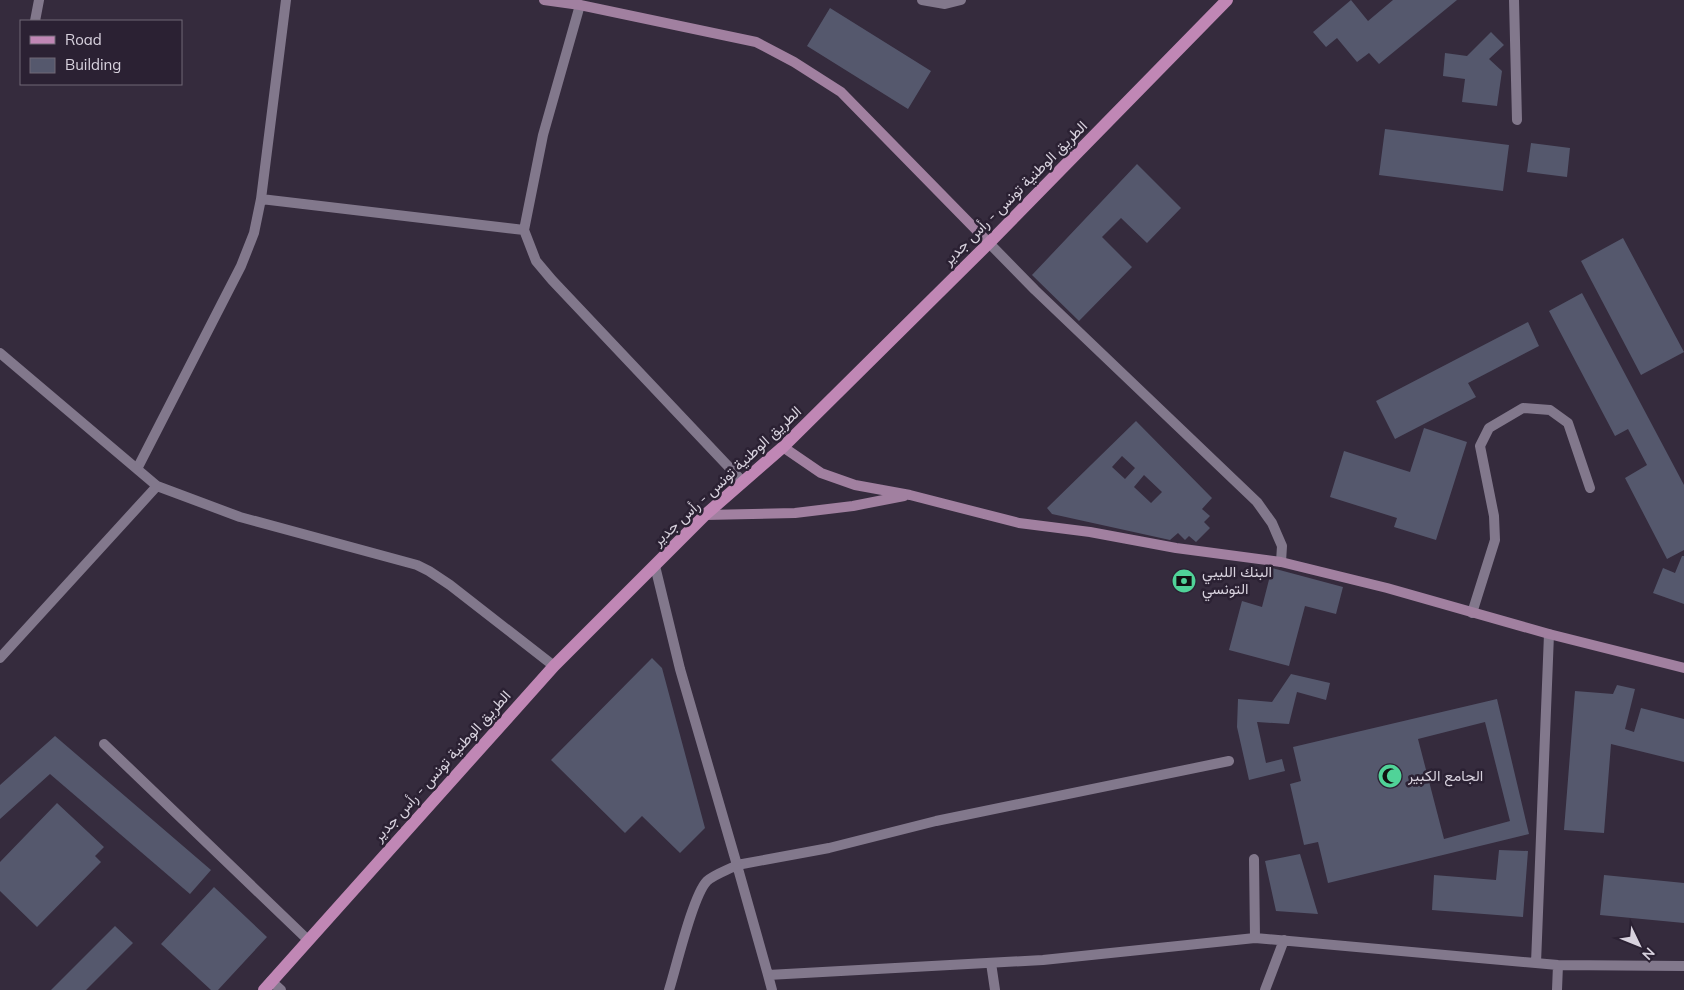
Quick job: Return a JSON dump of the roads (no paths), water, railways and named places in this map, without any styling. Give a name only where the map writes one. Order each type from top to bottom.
[{"type":"main road","name":"الطريق الوطنية تونس - رأس جدير","points":[[267,986],[554,666],[705,515],[783,447],[989,243],[1227,0]]},
{"type":"street","points":[[35,20],[38,0]]},
{"type":"street","points":[[137,470],[241,266],[254,233],[261,199],[286,0]]},
{"type":"street","points":[[544,0],[580,5],[756,42],[794,62],[841,92],[1035,290],[1257,502],[1272,523],[1282,546],[1281,562]]},
{"type":"street","points":[[922,0],[945,4],[961,0]]},
{"type":"street","points":[[1514,0],[1517,120]]},
{"type":"street","points":[[580,5],[543,135],[524,230],[536,261],[552,280],[743,482]]},
{"type":"street","points":[[261,199],[524,230]]},
{"type":"street","points":[[1,356],[157,486],[240,517],[416,565],[428,570],[554,666]]},
{"type":"street","points":[[1472,613],[1495,540],[1494,516],[1480,446],[1489,428],[1523,408],[1550,410],[1568,424],[1590,488]]},
{"type":"street","points":[[783,447],[820,473],[854,485],[910,495],[1019,523],[1090,532],[1176,548],[1281,562],[1387,588],[1549,634],[1684,668]]},
{"type":"street","points":[[0,658],[157,486]]},
{"type":"street","points":[[705,515],[796,513],[853,506],[910,495]]},
{"type":"street","points":[[655,566],[680,669],[772,990]]},
{"type":"street","points":[[1536,962],[1549,634]]},
{"type":"street","points":[[104,744],[308,940]]},
{"type":"street","points":[[669,990],[693,910],[702,888],[708,880],[737,865],[829,848],[936,821],[1229,761]]},
{"type":"street","points":[[1254,859],[1255,938]]},
{"type":"street","points":[[768,975],[1043,960],[1255,938],[1558,965],[1684,966]]},
{"type":"street","points":[[1265,990],[1284,940]]},
{"type":"street","points":[[990,963],[995,990]]},
{"type":"street","points":[[1557,990],[1558,965]]},
{"type":"street","points":[[267,986],[281,990]]},
{"type":"place","name":"البنك الليبي التونسي","points":[[1184,581]]},
{"type":"place","name":"الجامع الكبير","points":[[1390,776]]}]
